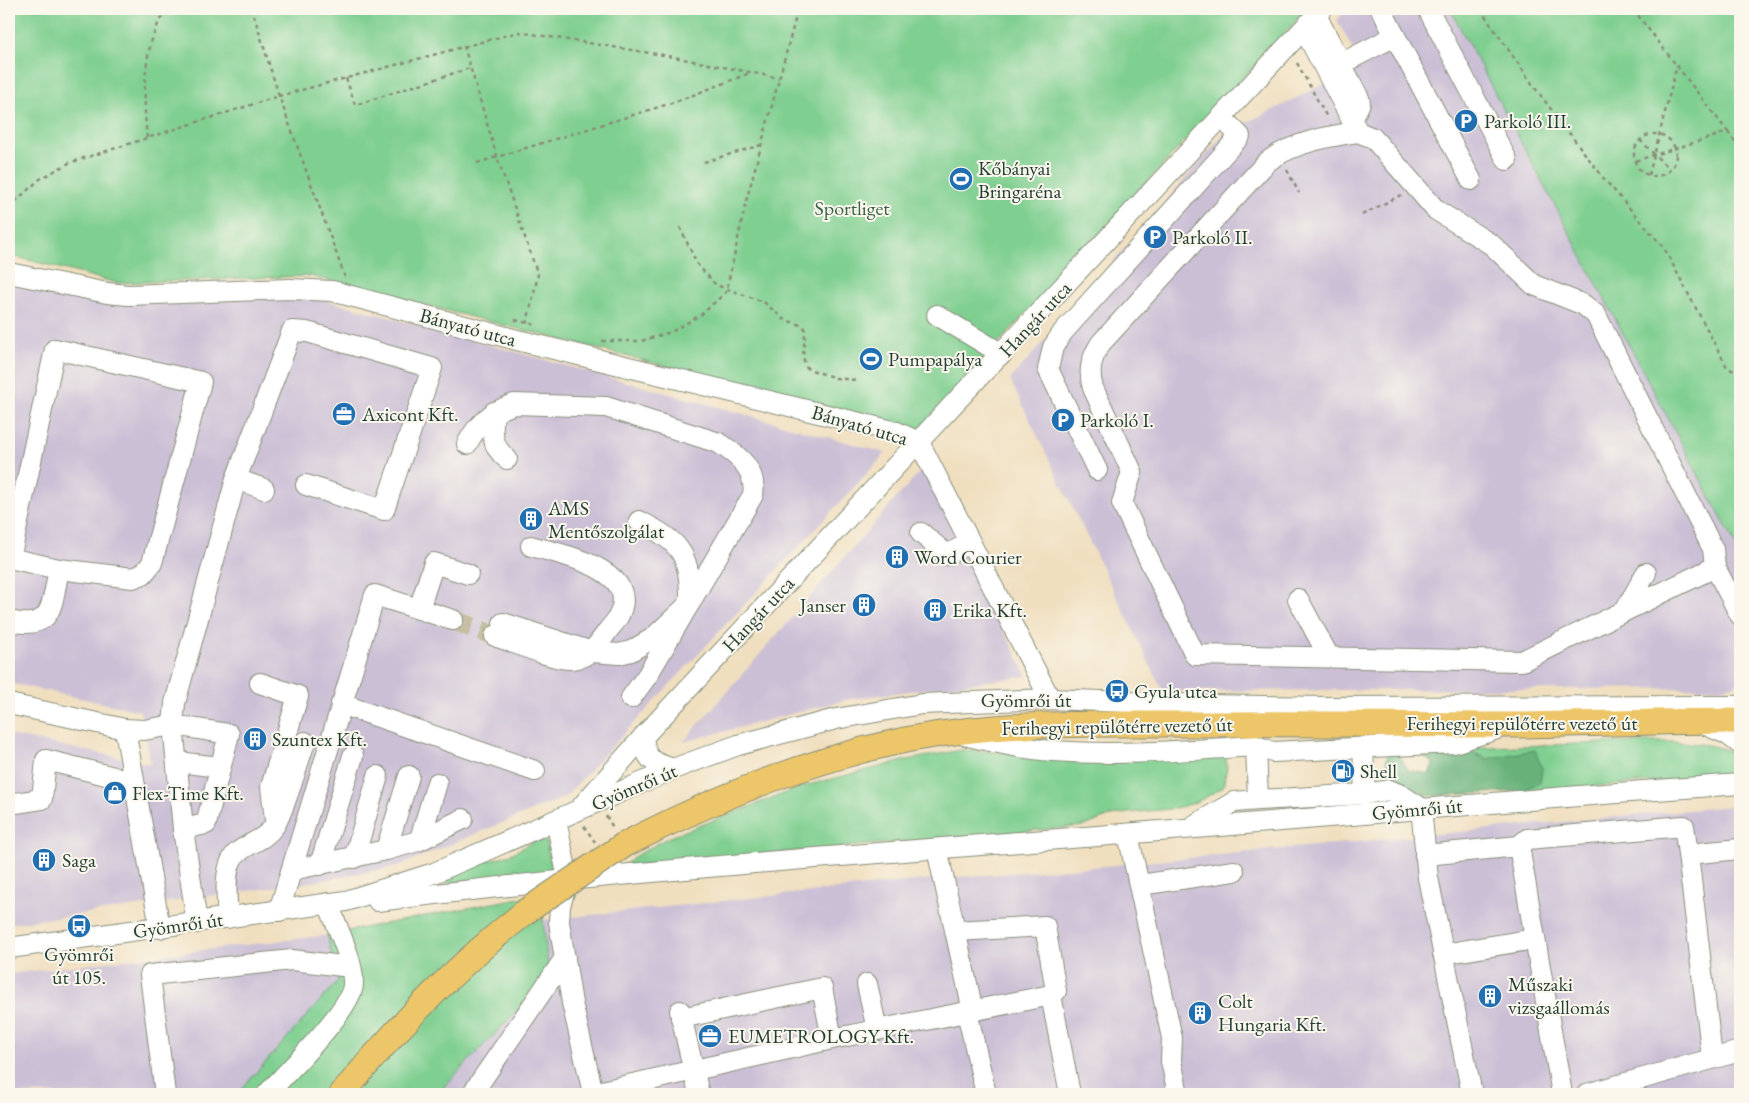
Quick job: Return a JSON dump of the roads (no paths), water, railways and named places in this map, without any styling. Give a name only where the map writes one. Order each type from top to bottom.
[{"type":"main road","name":"Ferihegyi repülőtérre vezető út","points":[[342,1094],[415,1010],[467,960],[528,910],[624,845],[691,811],[762,781],[825,761],[896,742],[952,732],[1056,723],[1160,725],[1317,723],[1511,725],[1697,721],[1736,707]]},
{"type":"street","points":[[1381,9],[1471,180]]},
{"type":"street","points":[[1428,9],[1507,160]]},
{"type":"street","points":[[1314,18],[1334,67],[1359,98],[1355,126]]},
{"type":"street","name":"Hangár utca","points":[[578,811],[643,737],[1314,18]]},
{"type":"street","points":[[1334,67],[1395,36]]},
{"type":"street","points":[[1096,470],[1048,369],[1052,347],[1063,332],[1240,136],[1222,118]]},
{"type":"street","points":[[1355,126],[1336,135],[1279,153],[1267,162],[1101,343],[1095,352],[1090,370],[1093,388],[1132,472],[1122,503],[1195,655],[1522,661],[1715,567]]},
{"type":"street","points":[[1355,126],[1373,138],[1436,210],[1492,245],[1534,285],[1584,305],[1596,315],[1713,548],[1715,567],[1740,615]]},
{"type":"street","name":"Bányató utca","points":[[9,273],[108,293],[128,295],[290,289],[332,291],[524,332],[897,432],[919,442]]},
{"type":"street","points":[[1040,313],[1063,332]]},
{"type":"street","points":[[937,315],[1002,354]]},
{"type":"street","points":[[197,923],[173,725],[175,702],[236,479],[292,331],[307,332],[432,368],[384,510],[306,485]]},
{"type":"street","points":[[55,349],[201,382],[152,563],[148,570],[133,578],[58,569],[9,559],[55,349]]},
{"type":"street","points":[[467,444],[483,420],[494,412],[514,404],[606,407],[719,443],[742,460],[750,469],[754,480],[753,495],[647,676],[631,698]]},
{"type":"street","points":[[494,412],[492,440],[495,448],[506,459]]},
{"type":"street","points":[[919,442],[1050,699]]},
{"type":"street","points":[[236,479],[264,489]]},
{"type":"street","points":[[639,521],[663,533],[679,547],[689,577],[690,603]]},
{"type":"street","points":[[921,534],[947,555],[970,542]]},
{"type":"street","points":[[531,546],[598,567],[614,579],[622,597],[619,616],[592,652]]},
{"type":"street","points":[[419,609],[434,563],[468,574]]},
{"type":"street","points":[[9,621],[32,624],[43,619],[50,608],[58,569]]},
{"type":"street","points":[[1625,611],[1646,573]]},
{"type":"street","points":[[279,911],[375,595],[453,620]]},
{"type":"street","points":[[1298,599],[1329,657]]},
{"type":"street","points":[[499,629],[606,655],[619,654],[642,645],[690,603]]},
{"type":"street","points":[[260,683],[298,696],[271,787],[276,824]]},
{"type":"street","name":"Gyömrői út","points":[[337,902],[434,873],[673,769],[753,740],[836,719],[922,704],[961,700],[1050,699],[1203,705],[1736,707]]},
{"type":"street","points":[[9,704],[134,729],[173,725],[229,734],[219,767],[206,824],[184,828]]},
{"type":"street","points":[[341,704],[534,771]]},
{"type":"street","points":[[1317,723],[1425,707]]},
{"type":"street","points":[[1697,721],[1727,734],[1740,744]]},
{"type":"street","points":[[952,732],[1016,747],[1054,751],[1127,752],[1256,746],[1272,752],[1454,743],[1511,725]]},
{"type":"street","points":[[134,729],[134,782],[160,928]]},
{"type":"street","points":[[643,737],[644,750],[650,760],[673,769]]},
{"type":"street","points":[[228,918],[225,886],[233,858],[238,852],[262,840],[276,824],[305,742]]},
{"type":"street","points":[[1256,746],[1258,800]]},
{"type":"street","points":[[1363,747],[1365,794]]},
{"type":"street","points":[[320,865],[353,756]]},
{"type":"street","points":[[9,804],[42,799],[46,760],[134,782]]},
{"type":"street","points":[[178,762],[219,767]]},
{"type":"street","points":[[354,858],[378,776]]},
{"type":"street","points":[[386,850],[409,776]]},
{"type":"street","points":[[420,839],[437,783]]},
{"type":"street","name":"Gyömrői út","points":[[9,948],[337,902],[377,901],[568,879],[1128,834],[1420,808],[1740,784]]},
{"type":"street","points":[[1187,829],[1234,802],[1365,794],[1389,790],[1401,794],[1420,808],[1425,855],[1472,1094]]},
{"type":"street","points":[[292,870],[386,850],[420,839],[463,819]]},
{"type":"street","points":[[556,820],[568,879],[560,906],[559,922],[572,1003],[591,1094],[832,1039],[970,1012],[1050,995],[1056,992],[1046,926],[955,932]]},
{"type":"street","points":[[1425,855],[1518,846],[1527,840],[1684,826],[1712,1058]]},
{"type":"street","points":[[1128,834],[1172,1038],[1171,1061],[1178,1094]]},
{"type":"street","points":[[1518,846],[1562,1094]]},
{"type":"street","points":[[937,849],[986,1094]]},
{"type":"street","points":[[1688,854],[1740,849]]},
{"type":"street","points":[[1140,885],[1234,871]]},
{"type":"street","points":[[266,1094],[334,1020],[349,998],[354,982],[337,902]]},
{"type":"street","points":[[1443,954],[1535,939]]},
{"type":"street","points":[[472,1094],[564,958]]},
{"type":"street","points":[[165,1094],[150,975],[292,960],[351,967]]},
{"type":"street","points":[[867,984],[877,1030]]},
{"type":"street","points":[[699,1094],[681,1014],[822,988],[832,1039]]},
{"type":"street","points":[[1050,995],[1070,1094]]},
{"type":"street","points":[[1587,1094],[1740,1051]]},
{"type":"tunnel","points":[[453,620],[495,636]]},
{"type":"place","name":"Parkoló III.","points":[[1466,121]]},
{"type":"place","name":"Kőbányai Bringaréna","points":[[961,179]]},
{"type":"place","name":"Parkoló II.","points":[[1155,237]]},
{"type":"place","name":"Pumpapálya","points":[[871,359]]},
{"type":"place","name":"Axicont Kft.","points":[[344,414]]},
{"type":"place","name":"Parkoló I.","points":[[1063,420]]},
{"type":"place","name":"AMS Mentőszolgálat","points":[[531,519]]},
{"type":"place","name":"Word Courier","points":[[897,557]]},
{"type":"place","name":"Janser","points":[[864,605]]},
{"type":"place","name":"Erika Kft.","points":[[935,610]]},
{"type":"place","name":"Gyula utca","points":[[1117,691]]},
{"type":"place","name":"Szuntex Kft.","points":[[255,739]]},
{"type":"place","name":"Shell","points":[[1343,771]]},
{"type":"place","name":"Flex-Time Kft.","points":[[115,793]]},
{"type":"place","name":"Saga","points":[[44,860]]},
{"type":"place","name":"Gyömrői út 105.","points":[[79,926]]},
{"type":"place","name":"Műszaki vizsgaállomás","points":[[1490,996]]},
{"type":"place","name":"Colt Hungaria Kft.","points":[[1200,1013]]},
{"type":"place","name":"EUMETROLOGY Kft.","points":[[710,1036]]},
{"type":"park label","name":"Sportliget","points":[[852,208]]}]
